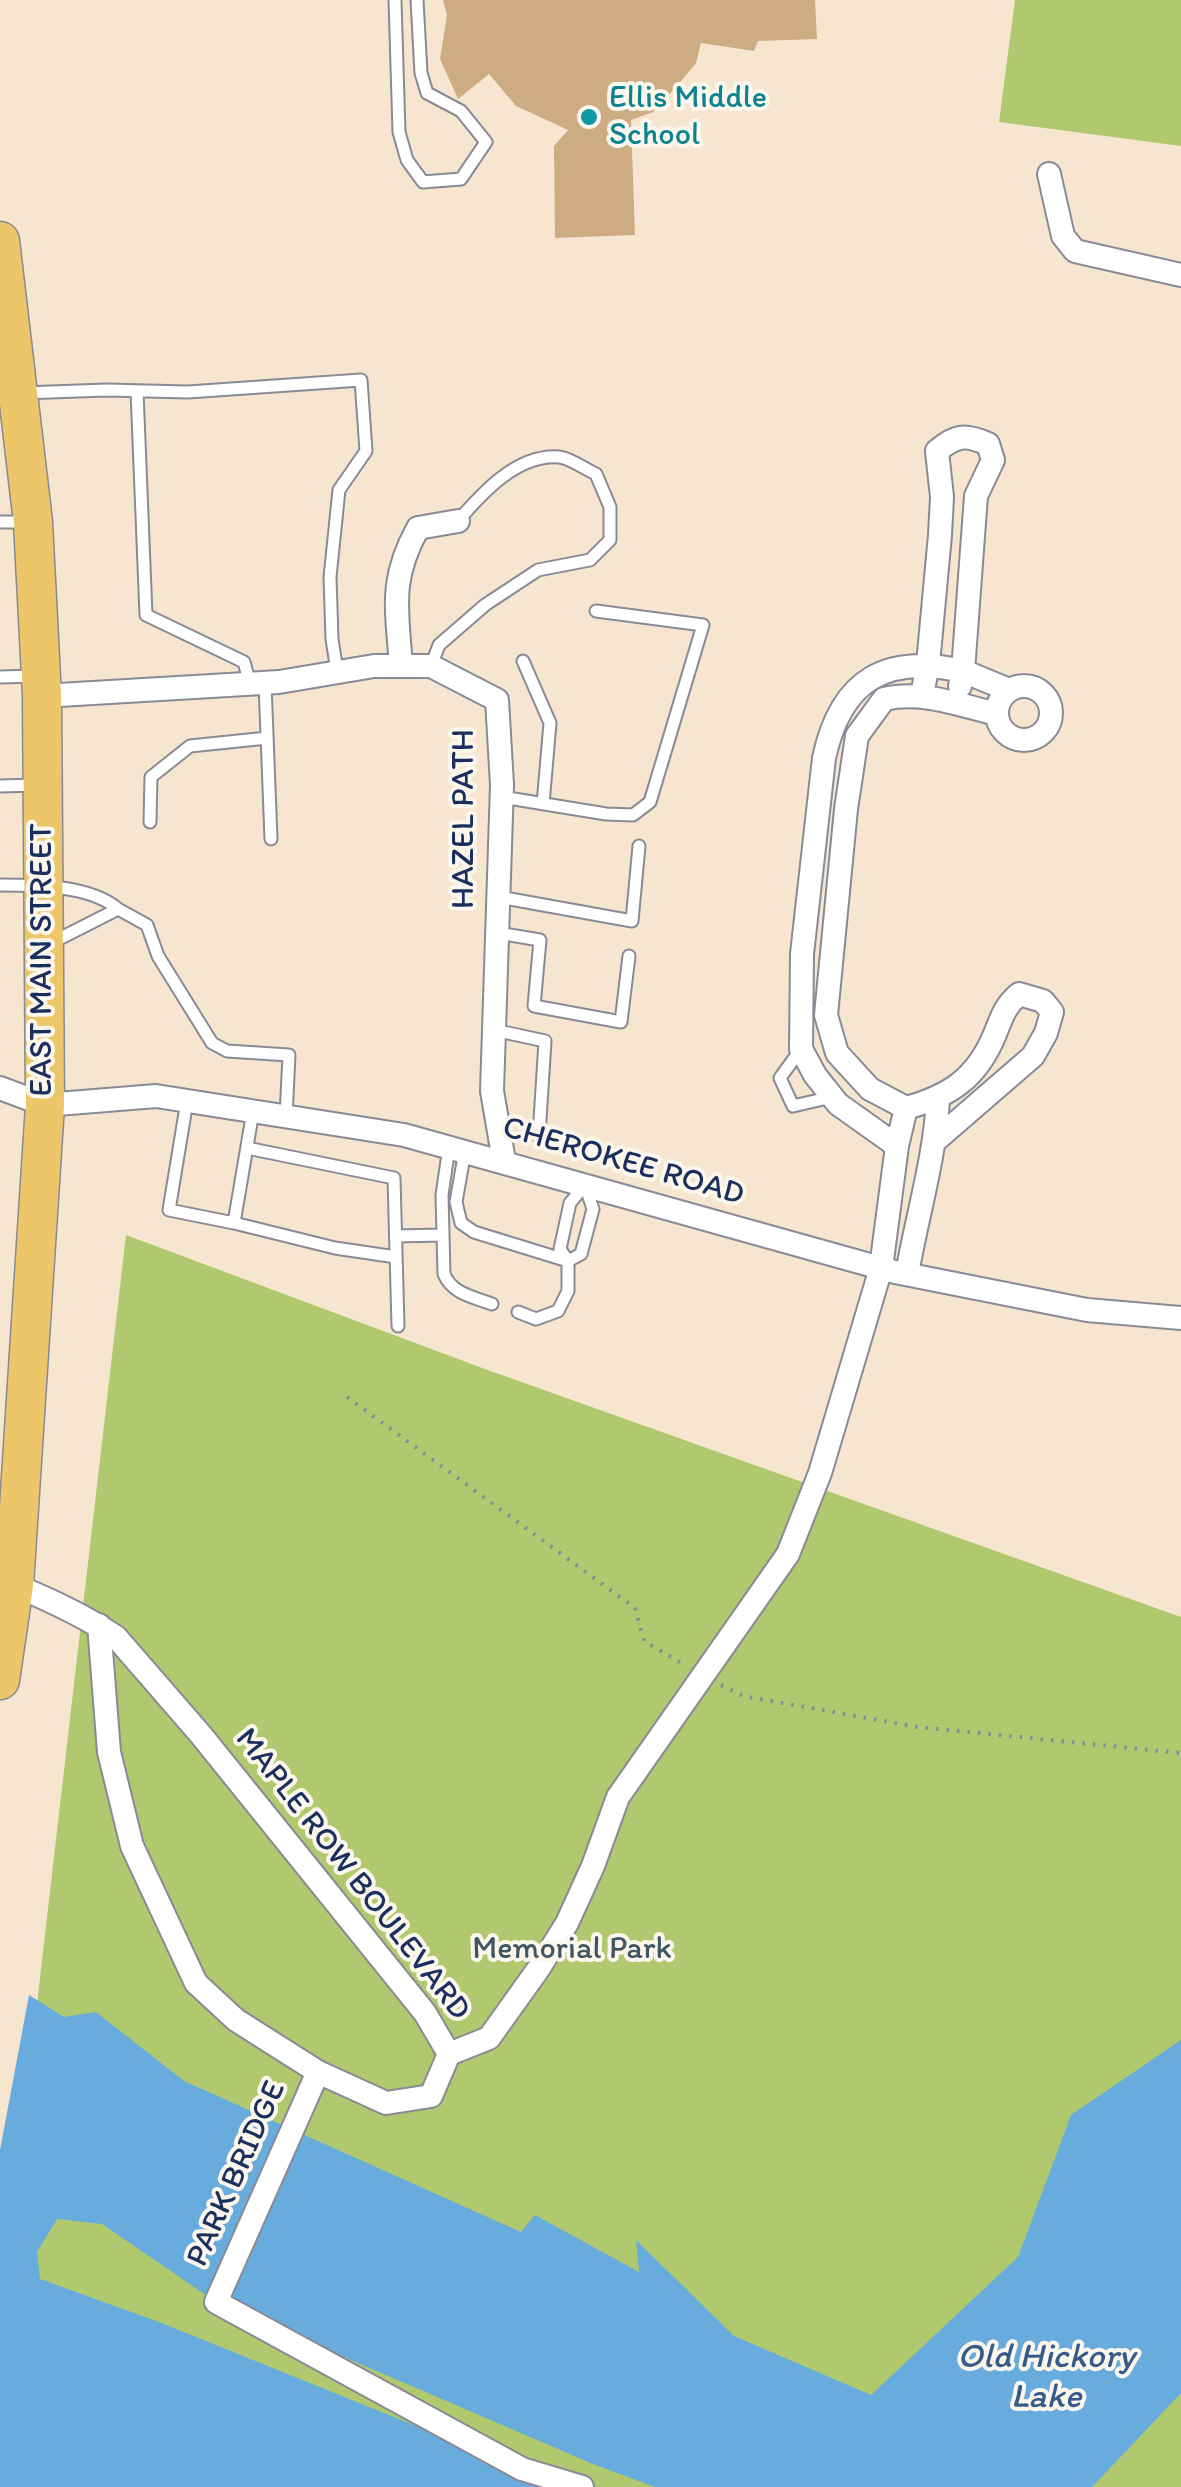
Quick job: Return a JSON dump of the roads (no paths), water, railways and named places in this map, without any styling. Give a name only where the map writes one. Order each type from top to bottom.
[{"type":"main road","name":"EAST MAIN STREET","points":[[0,241],[18,436],[16,522],[41,686],[44,947],[44,1105],[14,1585],[0,1680]]},
{"type":"street","points":[[1049,174],[1063,236],[1075,250],[1181,275]]},
{"type":"street","points":[[922,696],[942,497],[936,450],[953,437],[968,436],[988,444],[993,460],[976,496],[957,704]]},
{"type":"street","points":[[401,666],[396,582],[405,552],[418,528],[458,521]]},
{"type":"street","points":[[897,1146],[832,1097],[815,1075],[801,1044],[804,938],[829,733],[854,689],[891,668],[928,664],[963,671],[1010,690]]},
{"type":"street","name":"HAZEL PATH","points":[[41,686],[257,683],[337,672],[430,666],[496,700],[502,797],[492,1090],[504,1161]]},
{"type":"street","points":[[1026,686],[1043,693],[1051,709],[1048,727],[1033,739],[1016,739],[1003,730],[997,714],[1002,697],[1010,690],[1026,686]]},
{"type":"street","points":[[936,1140],[1033,1056],[1046,1034],[1052,1012],[1043,1000],[1019,994],[1004,1007],[994,1038],[978,1064],[960,1084],[938,1099],[906,1108],[870,1088],[837,1054],[826,1015],[846,810],[857,736],[884,699],[922,696],[997,714]]},
{"type":"street","points":[[818,808],[846,810]]},
{"type":"street","points":[[804,938],[832,938]]},
{"type":"street","points":[[801,1044],[830,1029]]},
{"type":"street","points":[[0,1088],[44,1105]]},
{"type":"street","name":"CHEROKEE ROAD","points":[[44,1105],[156,1096],[404,1136],[907,1274],[1086,1310],[1181,1318]]},
{"type":"street","points":[[907,1274],[936,1140],[938,1099]]},
{"type":"street","points":[[449,2054],[489,2038],[539,1968],[574,1909],[618,1797],[788,1554],[820,1474],[882,1268],[897,1146],[906,1108]]},
{"type":"street","name":"MAPLE ROW BOULEVARD","points":[[14,1585],[78,1612],[99,1625],[116,1637],[202,1735],[425,2013],[449,2054],[431,2096],[386,2103],[318,2072],[236,2020],[196,1982],[132,1846],[109,1752],[99,1625]]},
{"type":"street","name":"PARK BRIDGE","points":[[318,2072],[216,2302],[522,2469],[582,2487]]},
{"type":"lane","points":[[395,0],[399,132],[406,160],[423,182],[460,178],[486,142],[460,111],[428,93],[421,73],[417,0]]},
{"type":"lane","points":[[11,381],[188,392],[362,380],[366,452],[339,490],[330,577],[337,672]]},
{"type":"lane","points":[[137,390],[146,614],[244,662],[257,683],[268,738],[272,839]]},
{"type":"lane","points":[[430,666],[439,645],[485,604],[538,570],[590,560],[610,540],[610,506],[596,474],[560,457],[527,462],[484,492],[458,521]]},
{"type":"lane","points":[[502,797],[633,815],[650,802],[703,625],[596,612]]},
{"type":"lane","points":[[523,661],[550,723],[543,804]]},
{"type":"lane","points":[[0,676],[41,686]]},
{"type":"lane","points":[[150,822],[151,778],[168,761],[190,746],[268,738]]},
{"type":"lane","points":[[0,786],[42,785]]},
{"type":"lane","points":[[499,897],[632,921],[639,846]]},
{"type":"lane","points":[[0,885],[43,887],[108,900],[147,925],[158,956],[212,1042],[227,1051],[289,1055],[286,1117]]},
{"type":"lane","points":[[44,947],[118,909]]},
{"type":"lane","points":[[498,933],[540,940],[534,1006],[621,1022],[629,956]]},
{"type":"lane","points":[[494,1030],[545,1042],[539,1136],[598,1154]]},
{"type":"lane","points":[[801,1044],[780,1078],[794,1106],[832,1097]]},
{"type":"lane","points":[[187,1100],[169,1210],[335,1248],[396,1257]]},
{"type":"lane","points":[[234,1222],[253,1111]]},
{"type":"lane","points":[[247,1148],[394,1178],[398,1326]]},
{"type":"lane","points":[[457,1149],[442,1195],[448,1282],[460,1293],[492,1304]]},
{"type":"lane","points":[[457,1149],[456,1202],[461,1223],[474,1232],[568,1261],[581,1254],[593,1209],[585,1184]]},
{"type":"lane","points":[[518,1312],[536,1319],[558,1310],[568,1292],[568,1261],[560,1248],[570,1203],[585,1184]]},
{"type":"lane","points":[[396,1236],[442,1234]]},
{"type":"water","name":"Old Hickory Lake","points":[[29,1995],[64,2017],[96,2012],[184,2081],[521,2232],[535,2215],[639,2272],[636,2240],[734,2336],[871,2395],[1018,2257],[1071,2115],[1181,2040],[1181,2393],[1092,2487],[655,2487],[216,2302],[102,2224],[57,2219],[37,2252],[40,2279],[159,2322],[567,2487],[0,2487],[0,2150]]},
{"type":"place","name":"Ellis Middle School","points":[[589,117]]},
{"type":"park label","name":"Memorial Park","points":[[572,1950]]}]
